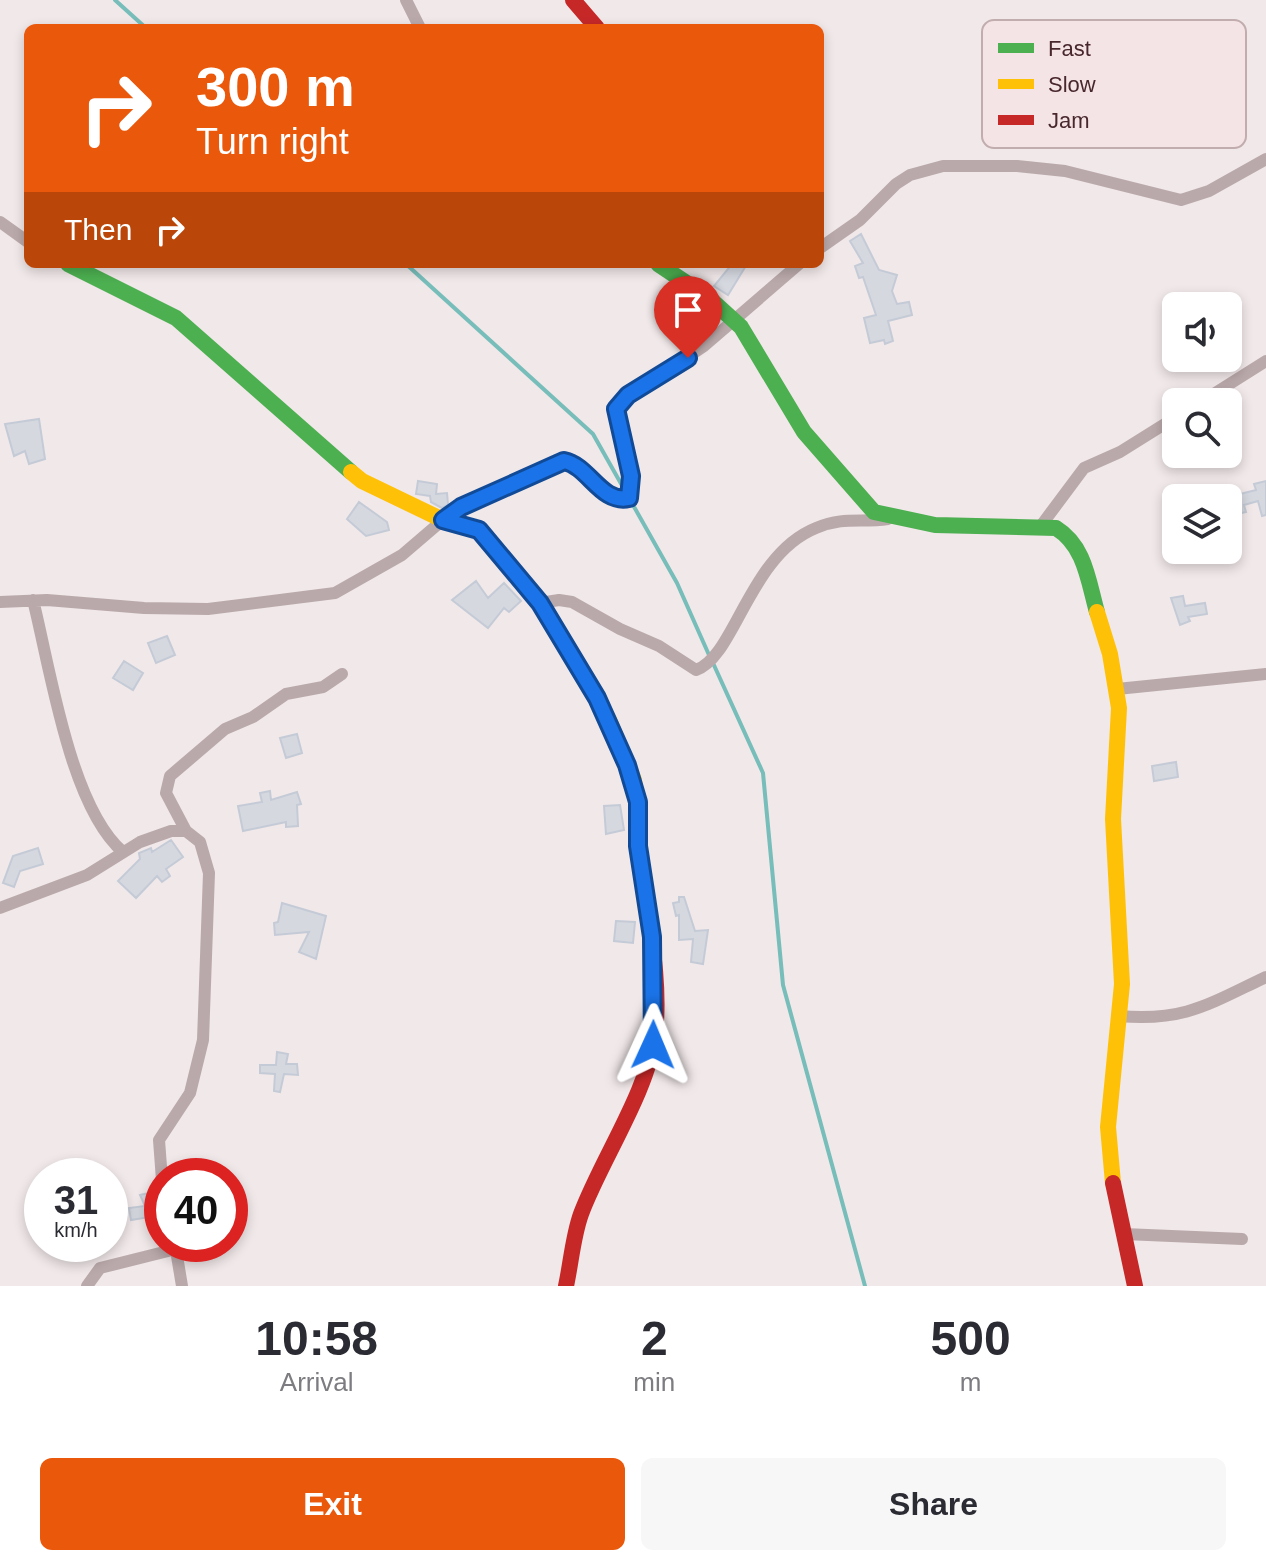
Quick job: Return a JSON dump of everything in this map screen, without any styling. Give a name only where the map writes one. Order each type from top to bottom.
[{"type":"street","points":[[406,0],[418,24]]},
{"type":"street","points":[[573,0],[594,24]]},
{"type":"street","points":[[824,245],[860,220],[903,180],[943,166],[1017,166],[1065,171],[1181,200],[1209,191],[1266,159]]},
{"type":"street","points":[[0,222],[24,239]]},
{"type":"street","points":[[76,268],[176,318],[235,366],[290,422],[362,481],[443,520],[479,530],[540,603],[609,720],[634,780],[638,846],[652,937],[655,1033],[652,1051],[580,1217],[566,1286]]},
{"type":"street","points":[[663,268],[709,298],[735,321],[748,336],[804,432],[865,505],[888,519]]},
{"type":"street","points":[[0,602],[33,600],[208,609],[335,593],[402,555],[461,507],[564,461],[579,466],[606,493],[618,499],[629,498],[631,476],[616,414],[620,402],[735,321],[795,268]]},
{"type":"street","points":[[1223,388],[1266,361]]},
{"type":"street","points":[[1040,527],[1084,468],[1120,452],[1162,426]]},
{"type":"street","points":[[540,603],[559,600],[579,605],[620,629],[659,646],[696,670],[717,653],[757,580],[785,547],[808,532],[847,519],[1040,527],[1065,532],[1078,548],[1117,689],[1113,819],[1122,984],[1108,1127],[1112,1176],[1135,1286]]},
{"type":"street","points":[[33,600],[78,779],[108,836],[123,852]]},
{"type":"street","points":[[160,1158],[159,1140],[190,1093],[203,1040],[209,873],[200,842],[186,831],[166,793],[170,776],[225,729],[253,717],[286,694],[323,687],[342,674]]},
{"type":"street","points":[[1117,689],[1266,674]]},
{"type":"street","points":[[0,908],[87,875],[155,836],[186,831]]},
{"type":"street","points":[[1119,1016],[1161,1018],[1183,1015],[1266,977]]},
{"type":"street","points":[[1124,1234],[1242,1239]]},
{"type":"street","points":[[87,1286],[100,1268],[144,1255]]},
{"type":"street","points":[[178,1262],[182,1286]]},
{"type":"building","points":[[861,234],[879,270],[897,275],[892,291],[897,304],[909,302],[912,315],[888,321],[893,341],[885,344],[884,340],[870,343],[864,318],[876,315],[863,277],[859,278],[855,266],[863,263],[850,241]]},
{"type":"building","points":[[729,268],[745,268],[728,295],[714,286]]},
{"type":"building","points":[[39,419],[45,459],[29,464],[25,451],[14,456],[5,424]]},
{"type":"building","points":[[418,481],[437,484],[436,494],[447,493],[448,505],[442,508],[431,502],[430,496],[416,494]]},
{"type":"building","points":[[1266,481],[1266,515],[1262,516],[1258,501],[1244,505],[1246,512],[1242,513],[1242,494],[1256,490],[1254,484]]},
{"type":"building","points":[[359,502],[387,522],[389,530],[366,536],[347,519]]},
{"type":"building","points":[[476,581],[488,598],[504,583],[521,601],[509,612],[504,608],[488,628],[452,600]]},
{"type":"building","points":[[1183,596],[1185,606],[1205,603],[1207,614],[1188,617],[1190,621],[1180,625],[1171,598]]},
{"type":"building","points":[[167,636],[175,655],[156,663],[148,643]]},
{"type":"building","points":[[124,661],[143,673],[133,690],[113,678]]},
{"type":"building","points":[[297,734],[302,753],[286,758],[280,738]]},
{"type":"building","points":[[1176,762],[1178,777],[1154,781],[1152,766]]},
{"type":"building","points":[[270,791],[271,800],[297,792],[301,804],[297,805],[298,826],[286,827],[286,822],[243,831],[238,806],[262,802],[260,793]]},
{"type":"building","points":[[620,805],[624,830],[606,834],[604,806]]},
{"type":"building","points":[[171,840],[183,857],[166,869],[170,876],[162,882],[157,876],[136,898],[118,881],[140,859],[139,853],[151,848],[152,852]]},
{"type":"building","points":[[38,848],[43,864],[20,871],[14,887],[3,883],[13,856]]},
{"type":"building","points":[[679,897],[684,897],[695,931],[708,930],[703,964],[691,962],[693,939],[679,940],[679,915],[676,916],[673,903],[679,902]]},
{"type":"building","points":[[282,903],[326,916],[316,959],[299,952],[309,932],[275,935],[274,923],[278,922]]},
{"type":"building","points":[[616,921],[635,922],[633,943],[614,941]]},
{"type":"building","points":[[277,1052],[288,1054],[286,1064],[297,1064],[298,1075],[284,1074],[280,1092],[274,1091],[275,1074],[260,1073],[260,1065],[276,1065]]},
{"type":"building","points":[[144,1206],[144,1218],[131,1220],[129,1208]]},
{"type":"waterway","points":[[115,0],[142,24]]},
{"type":"waterway","points":[[410,268],[593,434],[677,583],[709,655]]},
{"type":"waterway","points":[[713,663],[763,773],[783,985],[865,1286]]},
{"type":"traffic: fast","points":[[76,268],[176,318],[351,472]]},
{"type":"traffic: fast","points":[[664,268],[709,298],[741,327],[804,432],[874,512],[935,525],[1056,528],[1066,535],[1079,554],[1097,612]]},
{"type":"traffic: slow","points":[[351,472],[362,481],[443,520],[479,530],[540,603],[609,720],[634,780],[638,815]]},
{"type":"traffic: slow","points":[[1097,612],[1110,654],[1119,708],[1113,819],[1122,984],[1108,1127],[1113,1183]]},
{"type":"traffic: jam","points":[[573,0],[594,24]]},
{"type":"traffic: jam","points":[[566,1286],[581,1214],[644,1078],[655,1034],[656,979],[638,815]]},
{"type":"traffic: jam","points":[[1113,1183],[1135,1286]]},
{"type":"route","points":[[653,1045],[652,937],[638,846],[638,802],[634,780],[609,720],[540,603],[479,530],[443,520],[461,507],[564,461],[579,466],[606,493],[618,499],[629,498],[632,492],[631,476],[616,409],[628,395],[688,358]]}]
